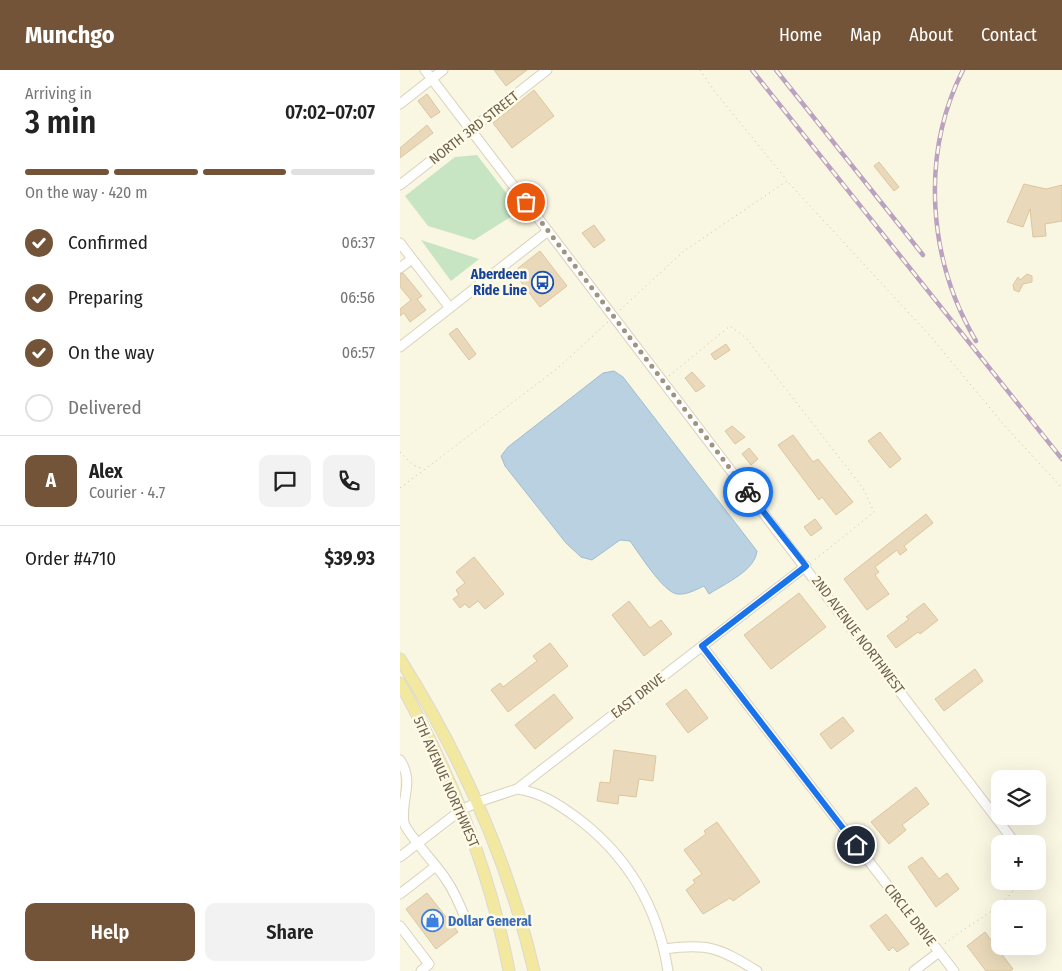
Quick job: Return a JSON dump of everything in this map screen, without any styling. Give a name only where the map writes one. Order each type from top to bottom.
[{"type":"main road","name":"5TH AVENUE NORTHWEST","points":[[400,659],[439,724],[478,802],[514,897],[534,971]]},
{"type":"main road","name":"5TH AVENUE NORTHWEST","points":[[400,683],[440,761],[461,810],[490,893],[509,971]]},
{"type":"street","name":"2ND AVENUE NORTHWEST","points":[[425,70],[662,381],[806,566],[1009,835]]},
{"type":"street","points":[[400,104],[443,70]]},
{"type":"street","name":"NORTH 3RD STREET","points":[[400,186],[547,70]]},
{"type":"street","points":[[400,347],[548,231]]},
{"type":"street","points":[[400,243],[450,308]]},
{"type":"street","points":[[400,268],[412,259]]},
{"type":"street","name":"EAST DRIVE","points":[[400,857],[461,810],[478,802],[517,789],[806,566]]},
{"type":"street","name":"CIRCLE DRIVE","points":[[702,646],[954,971]]},
{"type":"street","points":[[400,760],[406,770],[408,787],[404,808],[404,825],[436,866],[457,898],[467,923]]},
{"type":"street","points":[[517,789],[542,796],[560,806],[594,831],[609,845],[635,878],[646,896],[664,949],[668,971]]},
{"type":"street","points":[[400,894],[436,866]]},
{"type":"street","points":[[400,926],[429,964],[421,971]]},
{"type":"street","points":[[664,949],[689,946],[715,948],[757,971]]},
{"type":"street","points":[[914,971],[939,952]]},
{"type":"path","points":[[700,70],[715,92],[787,180],[932,338],[1004,425],[1062,488]]},
{"type":"path","points":[[400,488],[558,368],[684,251],[787,180]]},
{"type":"path","points":[[662,381],[730,326],[746,338],[863,488],[874,512],[806,566]]},
{"type":"path","points":[[400,452],[413,465],[425,470]]},
{"type":"path","points":[[939,952],[954,936],[987,916],[1015,890]]},
{"type":"green space","points":[[477,155],[520,211],[474,240],[428,226],[405,196],[455,157]]},
{"type":"green space","points":[[421,240],[479,259],[451,281]]},
{"type":"water","points":[[614,371],[623,377],[757,551],[751,565],[745,571],[709,594],[704,586],[684,594],[671,592],[658,580],[630,541],[620,540],[592,560],[581,557],[566,543],[505,466],[501,456],[508,447],[603,373]]},
{"type":"building","points":[[494,70],[527,70],[506,86]]},
{"type":"building","points":[[534,90],[554,116],[512,148],[493,123]]},
{"type":"building","points":[[427,94],[440,112],[431,118],[418,101]]},
{"type":"building","points":[[427,125],[433,133],[400,158],[400,148]]},
{"type":"building","points":[[879,162],[899,187],[894,191],[874,166]]},
{"type":"building","points":[[1024,184],[1046,189],[1062,185],[1062,221],[1045,224],[1046,236],[1033,237],[1030,209],[1023,227],[1007,222]]},
{"type":"building","points":[[594,225],[605,240],[594,248],[582,233]]},
{"type":"building","name":"Aberdeen Ride Line","points":[[540,251],[567,286],[540,307],[518,278],[522,275],[517,269]]},
{"type":"building","points":[[403,273],[422,296],[417,299],[426,310],[410,322],[404,313],[400,316],[400,309],[411,300],[400,287],[400,274]]},
{"type":"building","points":[[1027,274],[1032,276],[1032,282],[1023,284],[1019,292],[1014,290],[1013,285],[1018,277],[1020,280]]},
{"type":"building","points":[[457,328],[476,354],[469,360],[449,334]]},
{"type":"building","points":[[726,344],[730,350],[715,360],[711,354]]},
{"type":"building","points":[[692,372],[705,386],[696,392],[685,378]]},
{"type":"building","points":[[732,426],[745,437],[735,444],[725,431]]},
{"type":"building","points":[[880,432],[901,459],[890,468],[868,441]]},
{"type":"building","points":[[793,435],[813,462],[818,459],[853,502],[836,515],[822,497],[819,500],[778,445]]},
{"type":"building","points":[[749,448],[758,459],[751,465],[742,454]]},
{"type":"building","points":[[926,514],[933,523],[904,546],[907,550],[900,555],[897,550],[875,567],[879,572],[875,575],[889,594],[867,610],[844,579]]},
{"type":"building","points":[[815,519],[822,528],[811,536],[804,527]]},
{"type":"building","points":[[474,557],[504,594],[485,609],[478,601],[469,608],[465,604],[460,608],[453,599],[459,595],[456,590],[465,583],[456,572]]},
{"type":"building","points":[[799,593],[826,627],[771,669],[744,635]]},
{"type":"building","points":[[629,601],[650,628],[661,620],[672,634],[644,656],[612,615]]},
{"type":"building","points":[[924,603],[938,620],[920,634],[918,632],[896,648],[887,636],[909,619],[906,617]]},
{"type":"building","points":[[550,643],[568,666],[508,712],[491,690],[500,683],[503,687],[537,661],[533,656]]},
{"type":"building","points":[[975,669],[983,681],[944,711],[935,699]]},
{"type":"building","points":[[686,689],[708,718],[688,733],[666,704]]},
{"type":"building","points":[[554,694],[573,718],[535,749],[515,725]]},
{"type":"building","points":[[843,717],[854,731],[831,749],[820,734]]},
{"type":"building","points":[[614,750],[656,756],[653,781],[639,779],[636,797],[619,795],[618,804],[597,801],[600,782],[610,783]]},
{"type":"building","points":[[916,787],[929,804],[902,825],[906,830],[889,844],[871,822]]},
{"type":"building","points":[[717,822],[760,882],[733,901],[730,898],[703,914],[686,890],[695,883],[693,880],[702,874],[684,850],[706,834],[704,831]]},
{"type":"building","points":[[922,857],[939,879],[947,873],[959,889],[936,907],[908,867]]},
{"type":"building","name":"Dollar General","points":[[427,893],[458,932],[436,949],[406,909]]},
{"type":"building","points":[[886,914],[909,944],[897,952],[893,947],[889,951],[870,926]]},
{"type":"building","points":[[985,932],[991,940],[991,955],[1002,955],[1013,969],[1010,971],[986,971],[967,946]]},
{"type":"railway","points":[[752,70],[1062,459]]},
{"type":"railway","points":[[776,70],[923,255]]},
{"type":"railway","points":[[963,70],[949,103],[940,137],[935,207],[939,242],[948,276],[960,310],[976,341]]},
{"type":"way so far","points":[[526,202],[748,492]]},
{"type":"place","name":"Aberdeen Ride Line","points":[[543,282]]},
{"type":"place","name":"Dollar General","points":[[432,921]]},
{"type":"route","points":[[748,492],[806,566],[702,646],[856,845]]}]
